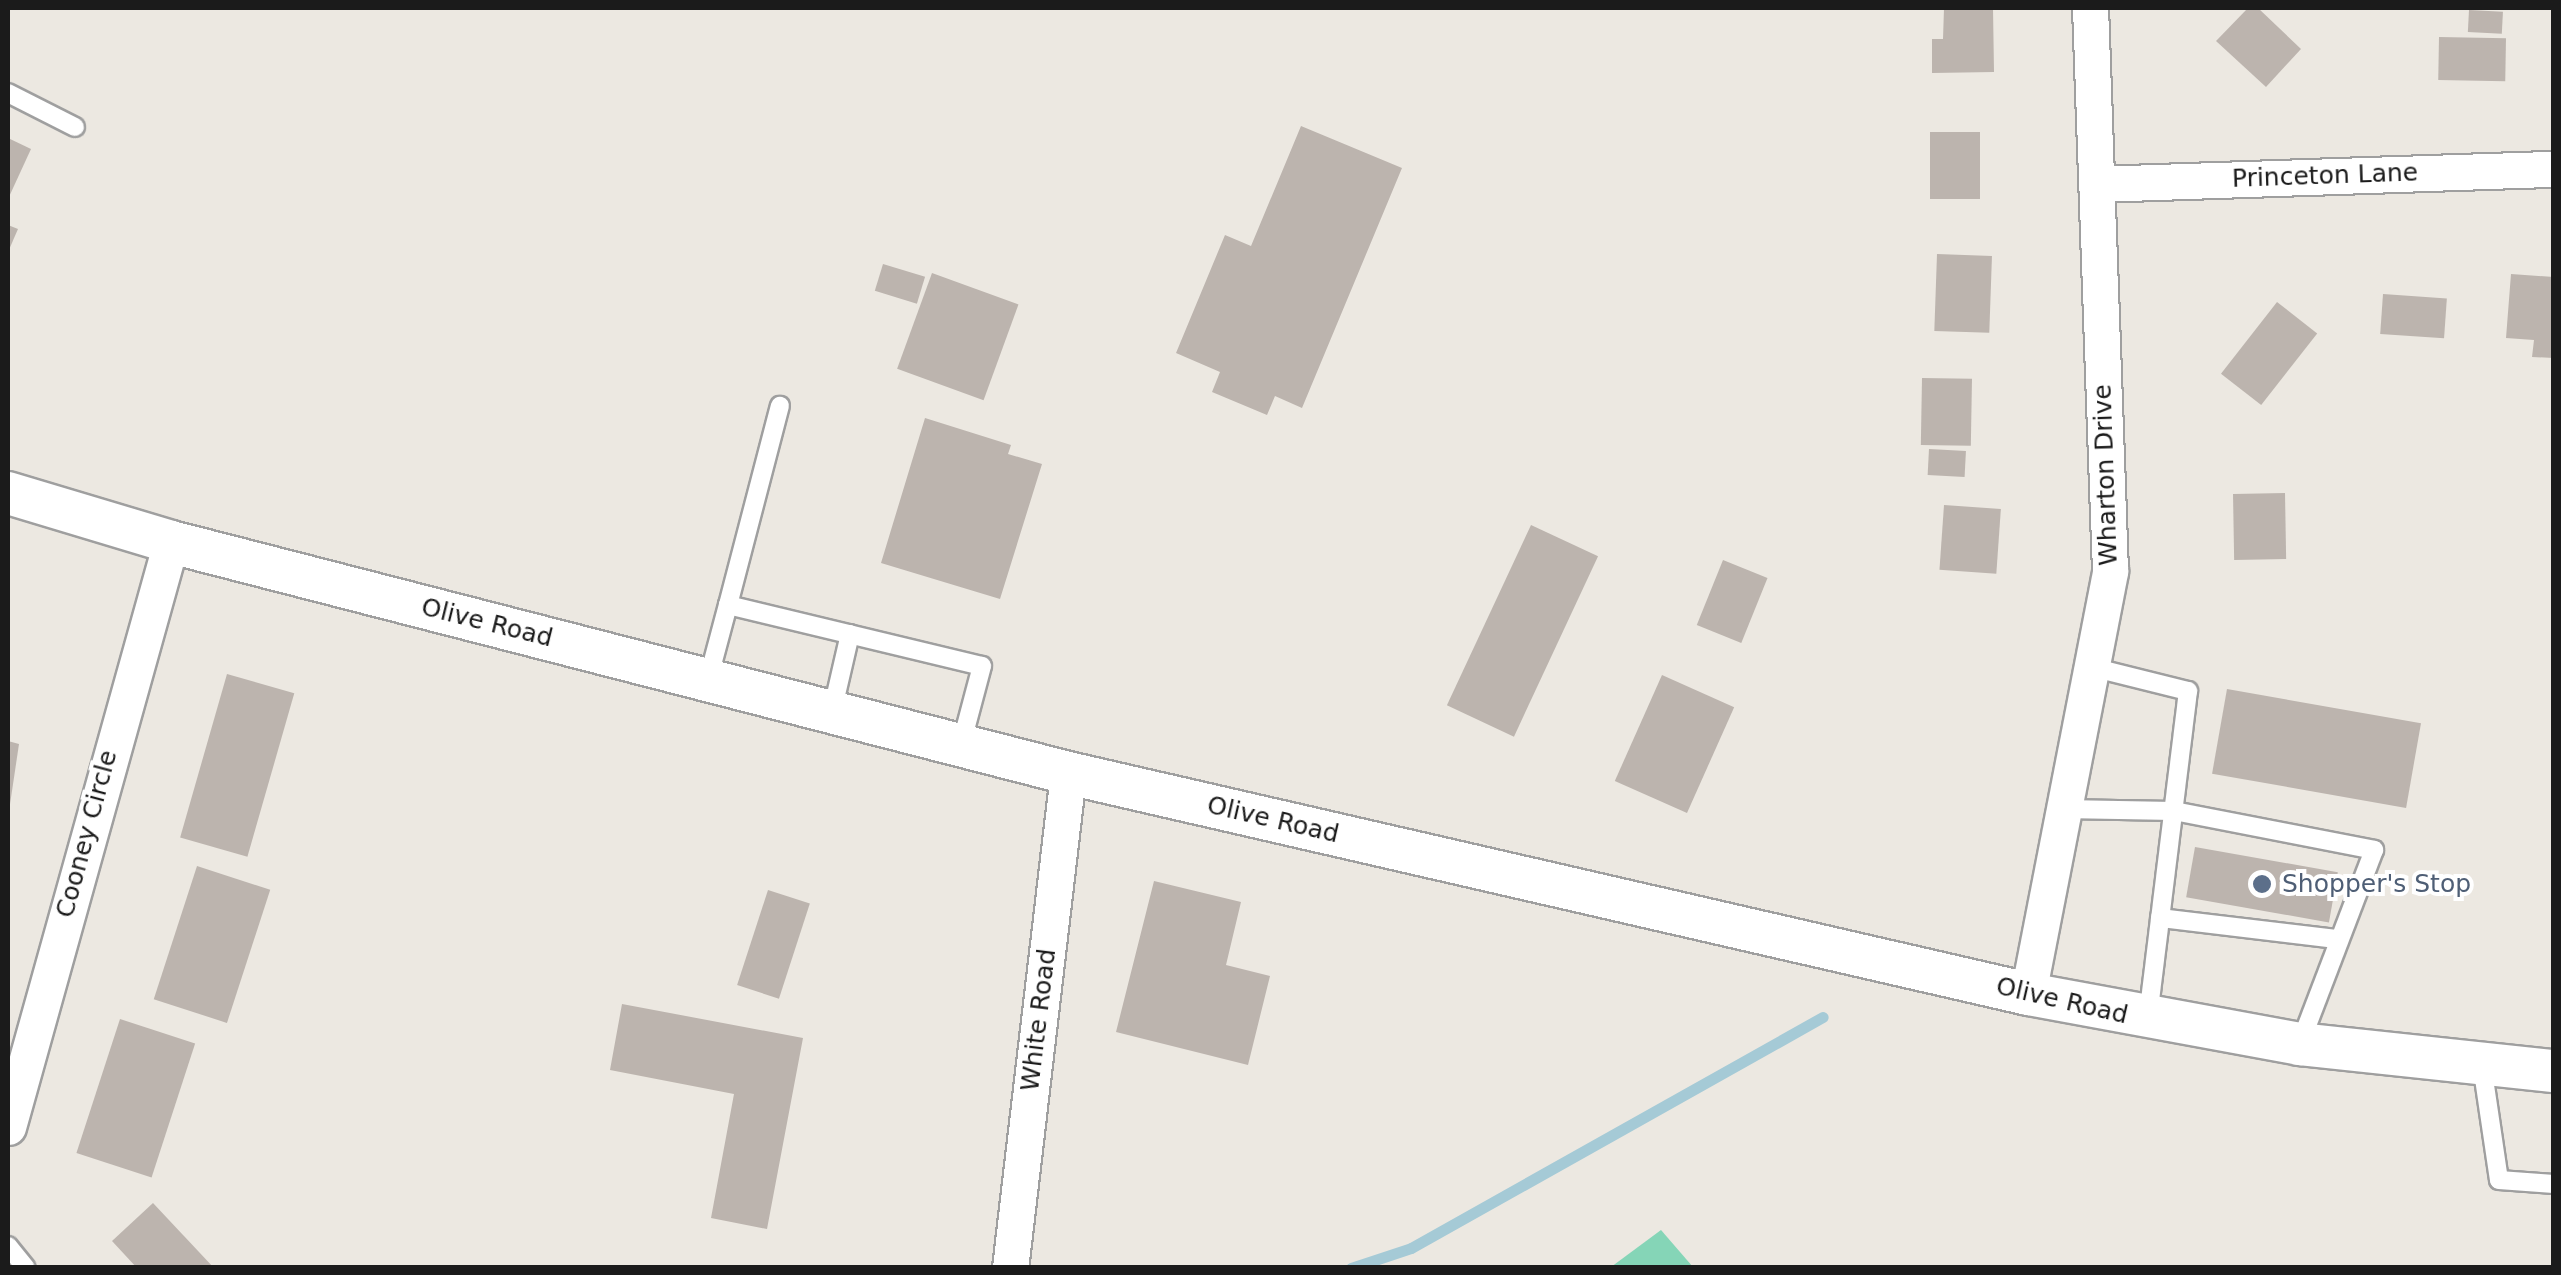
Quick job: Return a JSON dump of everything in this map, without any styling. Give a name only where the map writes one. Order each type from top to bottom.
[{"type":"street","name":"Wharton Drive","points":[[2028,994],[2110,571],[2090,8]]},
{"type":"street","name":"Princeton Lane","points":[[2096,184],[2554,168]]},
{"type":"street","name":"Olive Road","points":[[8,493],[171,542],[1068,773],[2028,994],[2148,1020],[2300,1044],[2554,1071]]},
{"type":"street","name":"Cooney Circle","points":[[8,1128],[171,542]]},
{"type":"street","name":"White Road","points":[[1010,1268],[1068,773]]},
{"type":"lane","points":[[8,92],[75,127]]},
{"type":"lane","points":[[708,680],[780,406]]},
{"type":"lane","points":[[728,605],[982,666],[960,746]]},
{"type":"lane","points":[[832,712],[850,634]]},
{"type":"lane","points":[[2092,667],[2188,690],[2148,1020]]},
{"type":"lane","points":[[2064,809],[2174,810],[2374,850],[2336,939],[2300,1044]]},
{"type":"lane","points":[[2160,918],[2336,939]]},
{"type":"lane","points":[[2482,1065],[2500,1180],[2554,1184]]},
{"type":"lane","points":[[8,1246],[26,1268]]},
{"type":"green space","points":[[1661,1230],[1693,1267],[1611,1267]]},
{"type":"building","points":[[1944,8],[1993,8],[1994,72],[1932,73],[1932,39],[1943,39]]},
{"type":"building","points":[[2248,8],[2258,8],[2301,49],[2266,87],[2216,41]]},
{"type":"building","points":[[2469,10],[2503,12],[2502,34],[2468,32]]},
{"type":"building","points":[[2439,37],[2506,38],[2505,81],[2438,80]]},
{"type":"building","points":[[1301,126],[1402,168],[1302,408],[1275,396],[1267,415],[1212,392],[1220,372],[1176,353],[1225,235],[1251,246]]},
{"type":"building","points":[[1930,132],[1980,132],[1980,199],[1930,199]]},
{"type":"building","points":[[8,138],[31,149],[8,199]]},
{"type":"building","points":[[8,225],[18,229],[8,252]]},
{"type":"building","points":[[1937,254],[1992,256],[1989,333],[1934,331]]},
{"type":"building","points":[[883,264],[925,277],[917,304],[875,291]]},
{"type":"building","points":[[932,273],[1018,304],[984,400],[897,369]]},
{"type":"building","points":[[2511,274],[2554,277],[2554,358],[2532,357],[2534,340],[2506,338]]},
{"type":"building","points":[[2383,294],[2447,298],[2444,338],[2380,334]]},
{"type":"building","points":[[2277,302],[2317,333],[2261,405],[2221,374]]},
{"type":"building","points":[[1922,378],[1972,379],[1971,446],[1921,445]]},
{"type":"building","points":[[925,418],[1011,445],[1008,454],[1042,464],[1000,599],[881,563]]},
{"type":"building","points":[[1929,449],[1966,451],[1965,477],[1928,475]]},
{"type":"building","points":[[2285,493],[2286,559],[2234,560],[2233,494]]},
{"type":"building","points":[[1944,505],[2001,509],[1996,574],[1939,570]]},
{"type":"building","points":[[1531,525],[1598,556],[1514,737],[1447,705]]},
{"type":"building","points":[[1723,560],[1768,578],[1741,643],[1697,625]]},
{"type":"building","points":[[227,674],[294,693],[247,857],[180,837]]},
{"type":"building","points":[[1662,675],[1734,707],[1687,813],[1615,781]]},
{"type":"building","points":[[2227,689],[2421,723],[2406,808],[2212,774]]},
{"type":"building","points":[[8,741],[19,744],[9,811],[8,811]]},
{"type":"building","name":"Shopper's Stop","points":[[2195,847],[2338,872],[2329,922],[2186,897]]},
{"type":"building","points":[[197,866],[270,890],[227,1023],[154,999]]},
{"type":"building","points":[[1154,881],[1241,902],[1226,965],[1270,976],[1248,1065],[1116,1032]]},
{"type":"building","points":[[768,890],[810,904],[779,999],[737,985]]},
{"type":"building","points":[[622,1004],[803,1038],[767,1229],[711,1218],[734,1094],[610,1070]]},
{"type":"building","points":[[120,1019],[195,1043],[152,1178],[76,1153]]},
{"type":"building","points":[[153,1203],[214,1268],[137,1268],[112,1241]]},
{"type":"waterway","points":[[1351,1268],[1411,1248],[1823,1017]]},
{"type":"place","name":"Shopper's Stop","points":[[2262,884]]}]
